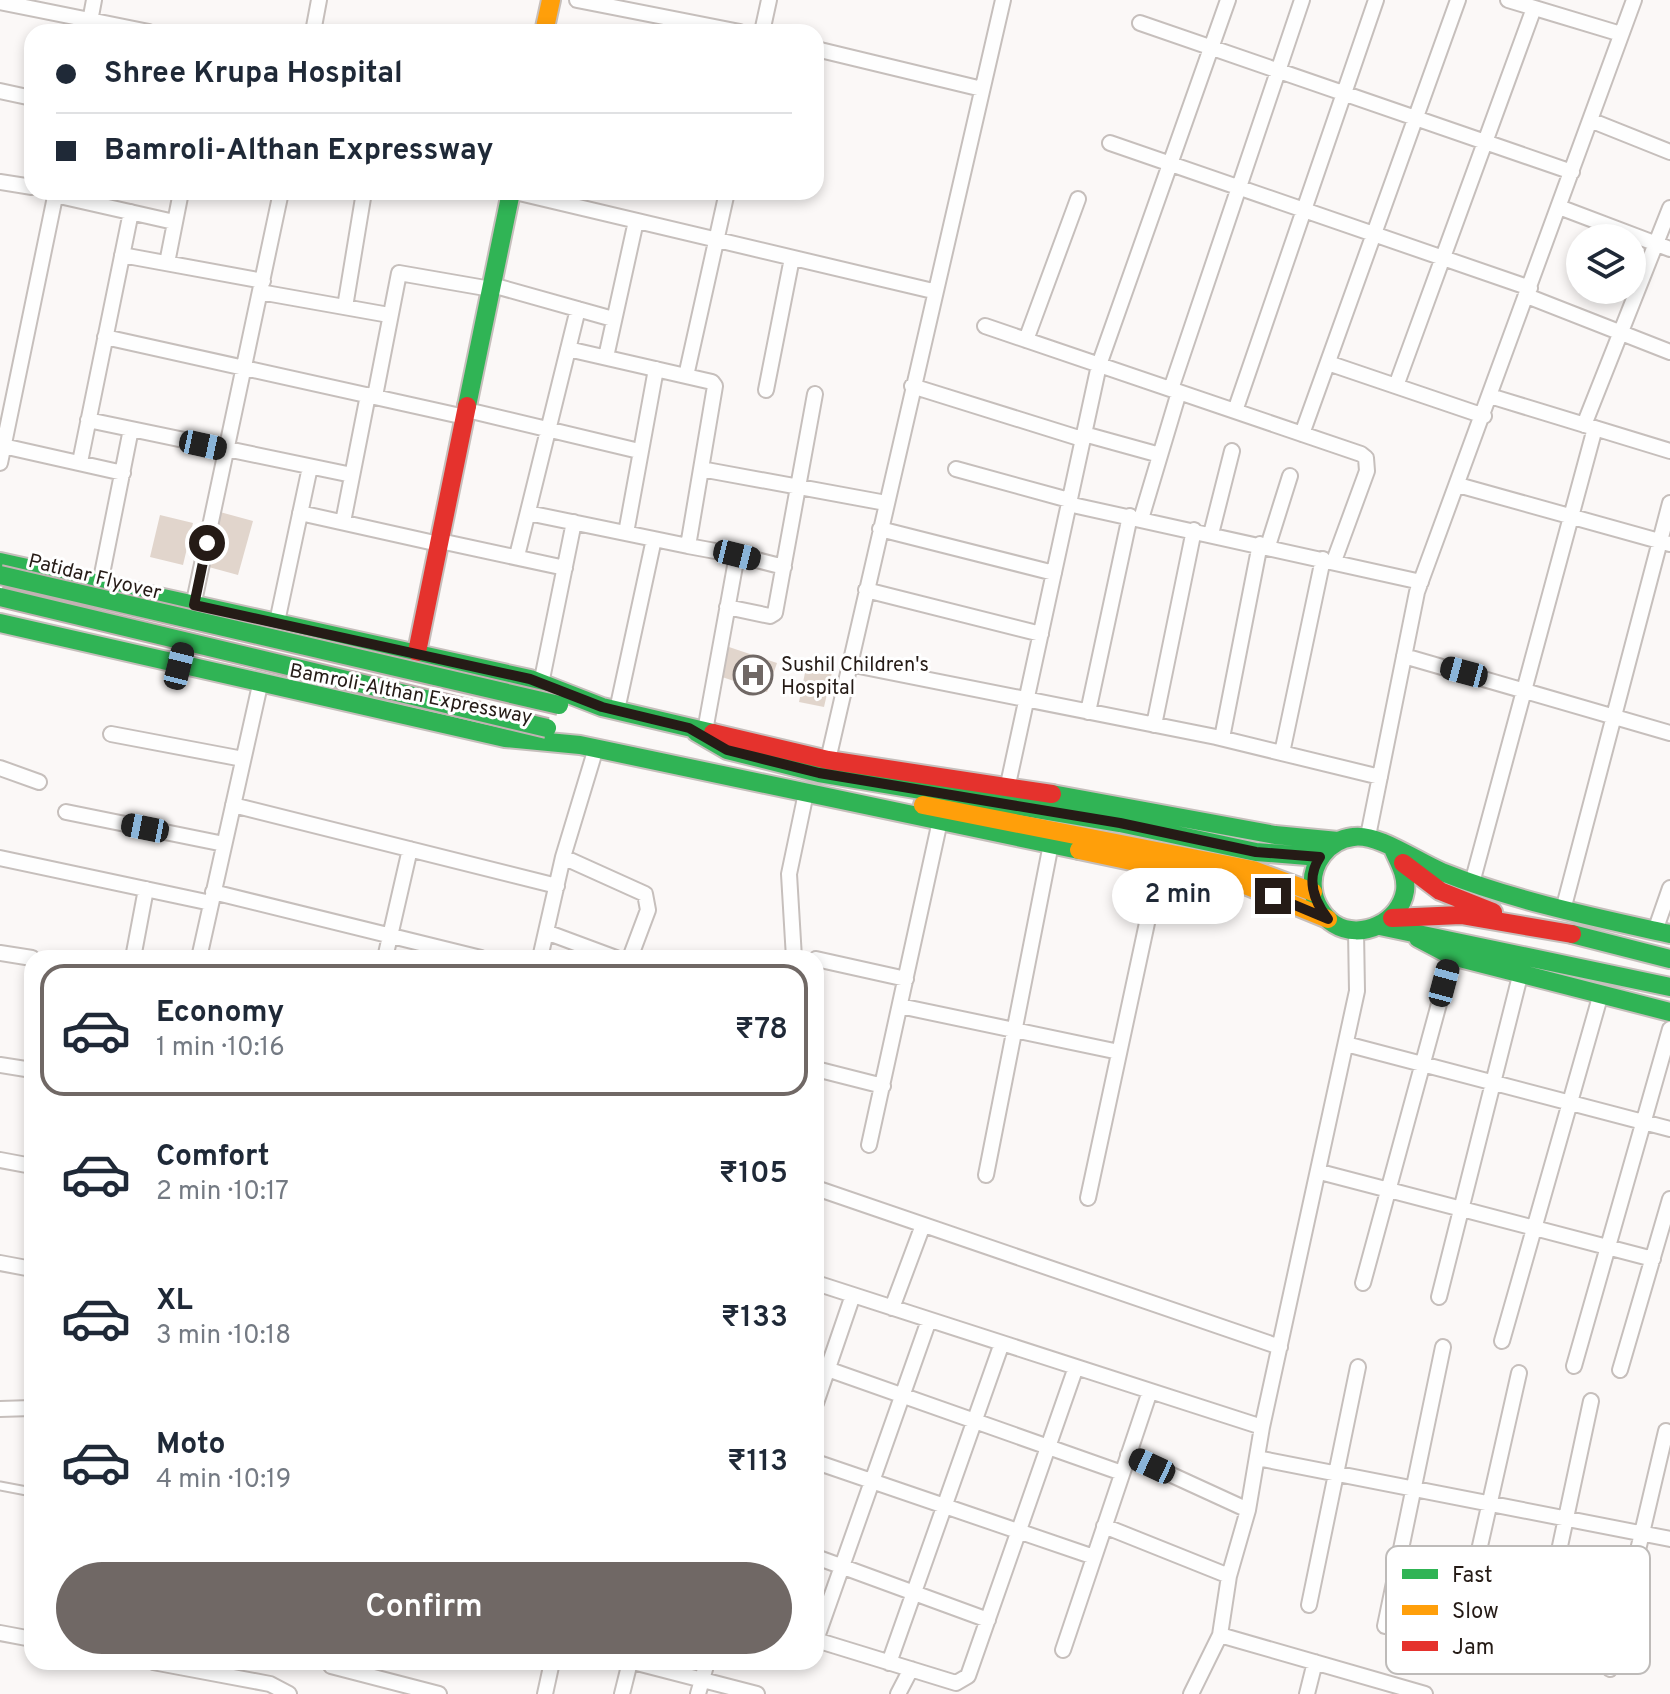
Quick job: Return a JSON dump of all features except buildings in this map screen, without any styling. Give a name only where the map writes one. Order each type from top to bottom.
[{"type":"main road","points":[[546,24],[551,0]]},
{"type":"main road","points":[[417,652],[511,200]]},
{"type":"main road","name":"Bamroli-Althan Expressway","points":[[0,562],[417,652],[541,684],[610,708]]},
{"type":"main road","name":"Patidar Flyover","points":[[0,575],[559,705],[610,708]]},
{"type":"main road","points":[[0,597],[547,728],[588,747]]},
{"type":"main road","name":"Bamroli-Althan Expressway","points":[[0,623],[260,685],[505,738],[588,747],[1245,885],[1328,919]]},
{"type":"main road","points":[[610,708],[828,760],[1082,798],[1275,835],[1338,841],[1368,836],[1440,891],[1525,925]]},
{"type":"main road","points":[[697,729],[727,750],[819,773],[1120,823],[1256,852],[1320,857]]},
{"type":"main road","points":[[683,768],[718,763],[1253,870],[1313,892]]},
{"type":"main road","points":[[1338,841],[1320,857],[1312,877],[1313,892],[1328,919],[1356,931],[1432,911],[1525,925],[1670,959]]},
{"type":"main road","points":[[1398,857],[1563,910],[1662,932]]},
{"type":"main road","points":[[1390,924],[1406,892],[1398,857]]},
{"type":"main road","points":[[1390,924],[1452,956],[1600,997],[1670,1012]]},
{"type":"main road","points":[[1390,924],[1670,987]]},
{"type":"street","points":[[89,24],[94,0]]},
{"type":"street","points":[[314,24],[319,0]]},
{"type":"street","points":[[577,0],[699,24]]},
{"type":"street","points":[[764,24],[769,0]]},
{"type":"street","points":[[828,760],[933,291],[1003,0]]},
{"type":"street","points":[[1007,789],[1099,365],[1228,0]]},
{"type":"street","points":[[1088,712],[1135,518],[1160,455],[1175,391],[1302,0]]},
{"type":"street","points":[[1235,411],[1376,0]]},
{"type":"street","points":[[1302,434],[1458,0]]},
{"type":"street","points":[[1368,836],[1421,582],[1634,0]]},
{"type":"street","points":[[1513,1],[1621,34]]},
{"type":"street","points":[[0,2],[82,24]]},
{"type":"street","points":[[1396,386],[1534,8]]},
{"type":"street","points":[[1140,23],[1212,45],[1572,172]]},
{"type":"street","points":[[824,51],[982,89]]},
{"type":"street","points":[[0,91],[24,96]]},
{"type":"street","points":[[1590,120],[1670,152]]},
{"type":"street","points":[[1110,143],[1441,257],[1670,352]]},
{"type":"street","points":[[0,182],[24,186]]},
{"type":"street","points":[[1026,340],[1078,199]]},
{"type":"street","points":[[55,200],[1,453],[80,462],[123,473]]},
{"type":"street","points":[[81,200],[174,222]]},
{"type":"street","points":[[167,263],[179,200]]},
{"type":"street","points":[[179,666],[279,200]]},
{"type":"street","points":[[345,307],[363,200]]},
{"type":"street","points":[[547,200],[933,291]]},
{"type":"street","points":[[686,376],[725,200]]},
{"type":"street","points":[[1559,207],[1664,247]]},
{"type":"street","points":[[1472,883],[1571,517],[1590,426],[1622,334],[1664,247],[1670,208]]},
{"type":"street","points":[[80,462],[131,212]]},
{"type":"street","points":[[606,357],[636,221]]},
{"type":"street","points":[[122,255],[389,315]]},
{"type":"street","points":[[766,390],[792,258]]},
{"type":"street","points":[[343,522],[396,276],[402,272],[492,287],[613,319]]},
{"type":"street","points":[[517,556],[578,309]]},
{"type":"street","points":[[985,326],[1361,454],[1368,464],[1328,560],[1282,753]]},
{"type":"street","points":[[105,337],[639,451]]},
{"type":"street","points":[[568,349],[712,382],[715,386],[688,546]]},
{"type":"street","points":[[1328,363],[1484,416]]},
{"type":"street","points":[[626,533],[656,369]]},
{"type":"street","points":[[912,386],[1083,437],[1160,455]]},
{"type":"street","points":[[727,607],[770,616],[775,613],[801,487],[815,394]]},
{"type":"street","points":[[1490,396],[1670,451]]},
{"type":"street","points":[[88,420],[352,475]]},
{"type":"street","points":[[100,584],[131,429]]},
{"type":"street","points":[[1211,534],[1232,451]]},
{"type":"street","points":[[277,622],[310,467]]},
{"type":"street","points":[[701,469],[886,503]]},
{"type":"street","points":[[956,469],[1069,502],[1421,582]]},
{"type":"street","points":[[1222,738],[1264,545],[1290,476]]},
{"type":"street","points":[[1458,485],[1665,543]]},
{"type":"street","points":[[1563,910],[1614,716],[1665,543],[1670,503]]},
{"type":"street","points":[[300,513],[565,568]]},
{"type":"street","points":[[528,513],[784,567]]},
{"type":"street","points":[[541,684],[574,522]]},
{"type":"street","points":[[880,529],[1054,573]]},
{"type":"street","points":[[1154,725],[1194,530]]},
{"type":"street","points":[[610,708],[654,539]]},
{"type":"street","points":[[697,729],[737,555]]},
{"type":"street","points":[[866,590],[1041,634]]},
{"type":"street","points":[[1404,656],[1670,733]]},
{"type":"street","points":[[849,664],[1222,738],[1380,777]]},
{"type":"street","points":[[201,950],[260,685]]},
{"type":"street","points":[[111,734],[243,759]]},
{"type":"street","points":[[542,950],[588,747]]},
{"type":"street","points":[[0,768],[39,782]]},
{"type":"street","points":[[794,950],[789,874],[806,793]]},
{"type":"street","points":[[233,805],[557,886]]},
{"type":"street","points":[[66,812],[224,844]]},
{"type":"street","points":[[869,1145],[940,821]]},
{"type":"street","points":[[986,1175],[1051,844]]},
{"type":"street","points":[[387,950],[410,849]]},
{"type":"street","points":[[563,857],[645,894],[648,910],[633,950]]},
{"type":"street","points":[[0,858],[146,889],[212,897],[449,950]]},
{"type":"street","points":[[1088,1198],[1159,867]]},
{"type":"street","points":[[1662,932],[1670,888]]},
{"type":"street","points":[[135,950],[146,889]]},
{"type":"street","points":[[1191,1694],[1220,1635],[1229,1576],[1248,1510],[1262,1427],[1357,991],[1356,931]]},
{"type":"street","points":[[546,932],[594,950]]},
{"type":"street","points":[[0,953],[24,957]]},
{"type":"street","points":[[1363,1283],[1452,956]]},
{"type":"street","points":[[824,961],[906,979]]},
{"type":"street","points":[[1439,1297],[1520,976]]},
{"type":"street","points":[[1502,1341],[1600,997]]},
{"type":"street","points":[[900,1006],[1119,1052]]},
{"type":"street","points":[[1574,1366],[1670,1029]]},
{"type":"street","points":[[1346,1044],[1670,1129]]},
{"type":"street","points":[[0,1065],[24,1069]]},
{"type":"street","points":[[824,1071],[883,1086]]},
{"type":"street","points":[[0,1160],[24,1164]]},
{"type":"street","points":[[1320,1172],[1461,1206],[1653,1259]]},
{"type":"street","points":[[824,1191],[1280,1347]]},
{"type":"street","points":[[1620,1370],[1670,1199]]},
{"type":"street","points":[[892,1308],[923,1225]]},
{"type":"street","points":[[0,1263],[24,1268]]},
{"type":"street","points":[[824,1286],[1262,1427]]},
{"type":"street","points":[[824,1362],[853,1295]]},
{"type":"street","points":[[824,1617],[929,1320]]},
{"type":"street","points":[[889,1663],[1002,1343]]},
{"type":"street","points":[[1401,1546],[1443,1347]]},
{"type":"street","points":[[824,1643],[962,1682],[968,1676],[1076,1367]]},
{"type":"street","points":[[1309,1605],[1358,1367]]},
{"type":"street","points":[[824,1368],[1122,1473]]},
{"type":"street","points":[[1480,1546],[1519,1373]]},
{"type":"street","points":[[1063,1650],[1150,1391]]},
{"type":"street","points":[[1558,1546],[1591,1401]]},
{"type":"street","points":[[0,1409],[24,1408]]},
{"type":"street","points":[[1638,1546],[1666,1431]]},
{"type":"street","points":[[1128,1455],[1248,1510]]},
{"type":"street","points":[[1257,1458],[1670,1539]]},
{"type":"street","points":[[824,1465],[1094,1557]]},
{"type":"street","points":[[1104,1526],[1229,1576]]},
{"type":"street","points":[[824,1560],[988,1620]]},
{"type":"street","points":[[1385,1626],[1386,1621]]},
{"type":"street","points":[[0,1633],[24,1638]]},
{"type":"street","points":[[1220,1635],[1315,1662],[1385,1688],[1425,1694]]},
{"type":"street","points":[[1307,1694],[1315,1662]]},
{"type":"street","points":[[898,1694],[911,1669]]},
{"type":"street","points":[[196,1670],[270,1684],[289,1694]]},
{"type":"street","points":[[346,1670],[439,1694]]},
{"type":"street","points":[[545,1694],[550,1670]]},
{"type":"street","points":[[622,1694],[629,1670]]},
{"type":"street","points":[[653,1670],[700,1687],[757,1694]]},
{"type":"lane","points":[[0,1486],[24,1490]]},
{"type":"traffic: fast","points":[[467,406],[509,200]]},
{"type":"traffic: fast","points":[[0,562],[530,679],[602,707],[713,733]]},
{"type":"traffic: fast","points":[[0,575],[559,705]]},
{"type":"traffic: fast","points":[[0,597],[547,728]]},
{"type":"traffic: fast","points":[[0,623],[505,738],[580,745],[1079,850]]},
{"type":"traffic: fast","points":[[696,732],[727,750],[819,773],[1120,823],[1256,852],[1320,857]]},
{"type":"traffic: fast","points":[[1052,794],[1275,835],[1338,841]]},
{"type":"traffic: fast","points":[[1394,851],[1405,886],[1396,912],[1378,926],[1356,930],[1345,929],[1326,917],[1314,894],[1314,871],[1318,862],[1336,843],[1363,837],[1386,844],[1442,872],[1498,892],[1670,934]]},
{"type":"traffic: fast","points":[[1380,926],[1670,987]]},
{"type":"traffic: fast","points":[[1572,934],[1670,959]]},
{"type":"traffic: fast","points":[[1418,938],[1452,956],[1670,1012]]},
{"type":"traffic: slow","points":[[546,24],[551,0]]},
{"type":"traffic: slow","points":[[923,805],[1253,870],[1313,892]]},
{"type":"traffic: slow","points":[[1079,850],[1245,885],[1328,919]]},
{"type":"traffic: jam","points":[[417,652],[467,406]]},
{"type":"traffic: jam","points":[[713,733],[828,760],[1052,794]]},
{"type":"traffic: jam","points":[[1403,863],[1440,891],[1493,912]]},
{"type":"traffic: jam","points":[[1392,918],[1461,915],[1572,934]]},
{"type":"place","name":"Sushil Children's Hospital","points":[[753,675]]},
{"type":"route","points":[[207,543],[194,605],[530,679],[602,707],[689,728],[727,750],[819,773],[1120,823],[1256,852],[1320,857],[1312,877],[1313,892],[1318,907],[1328,919],[1273,896]]}]
